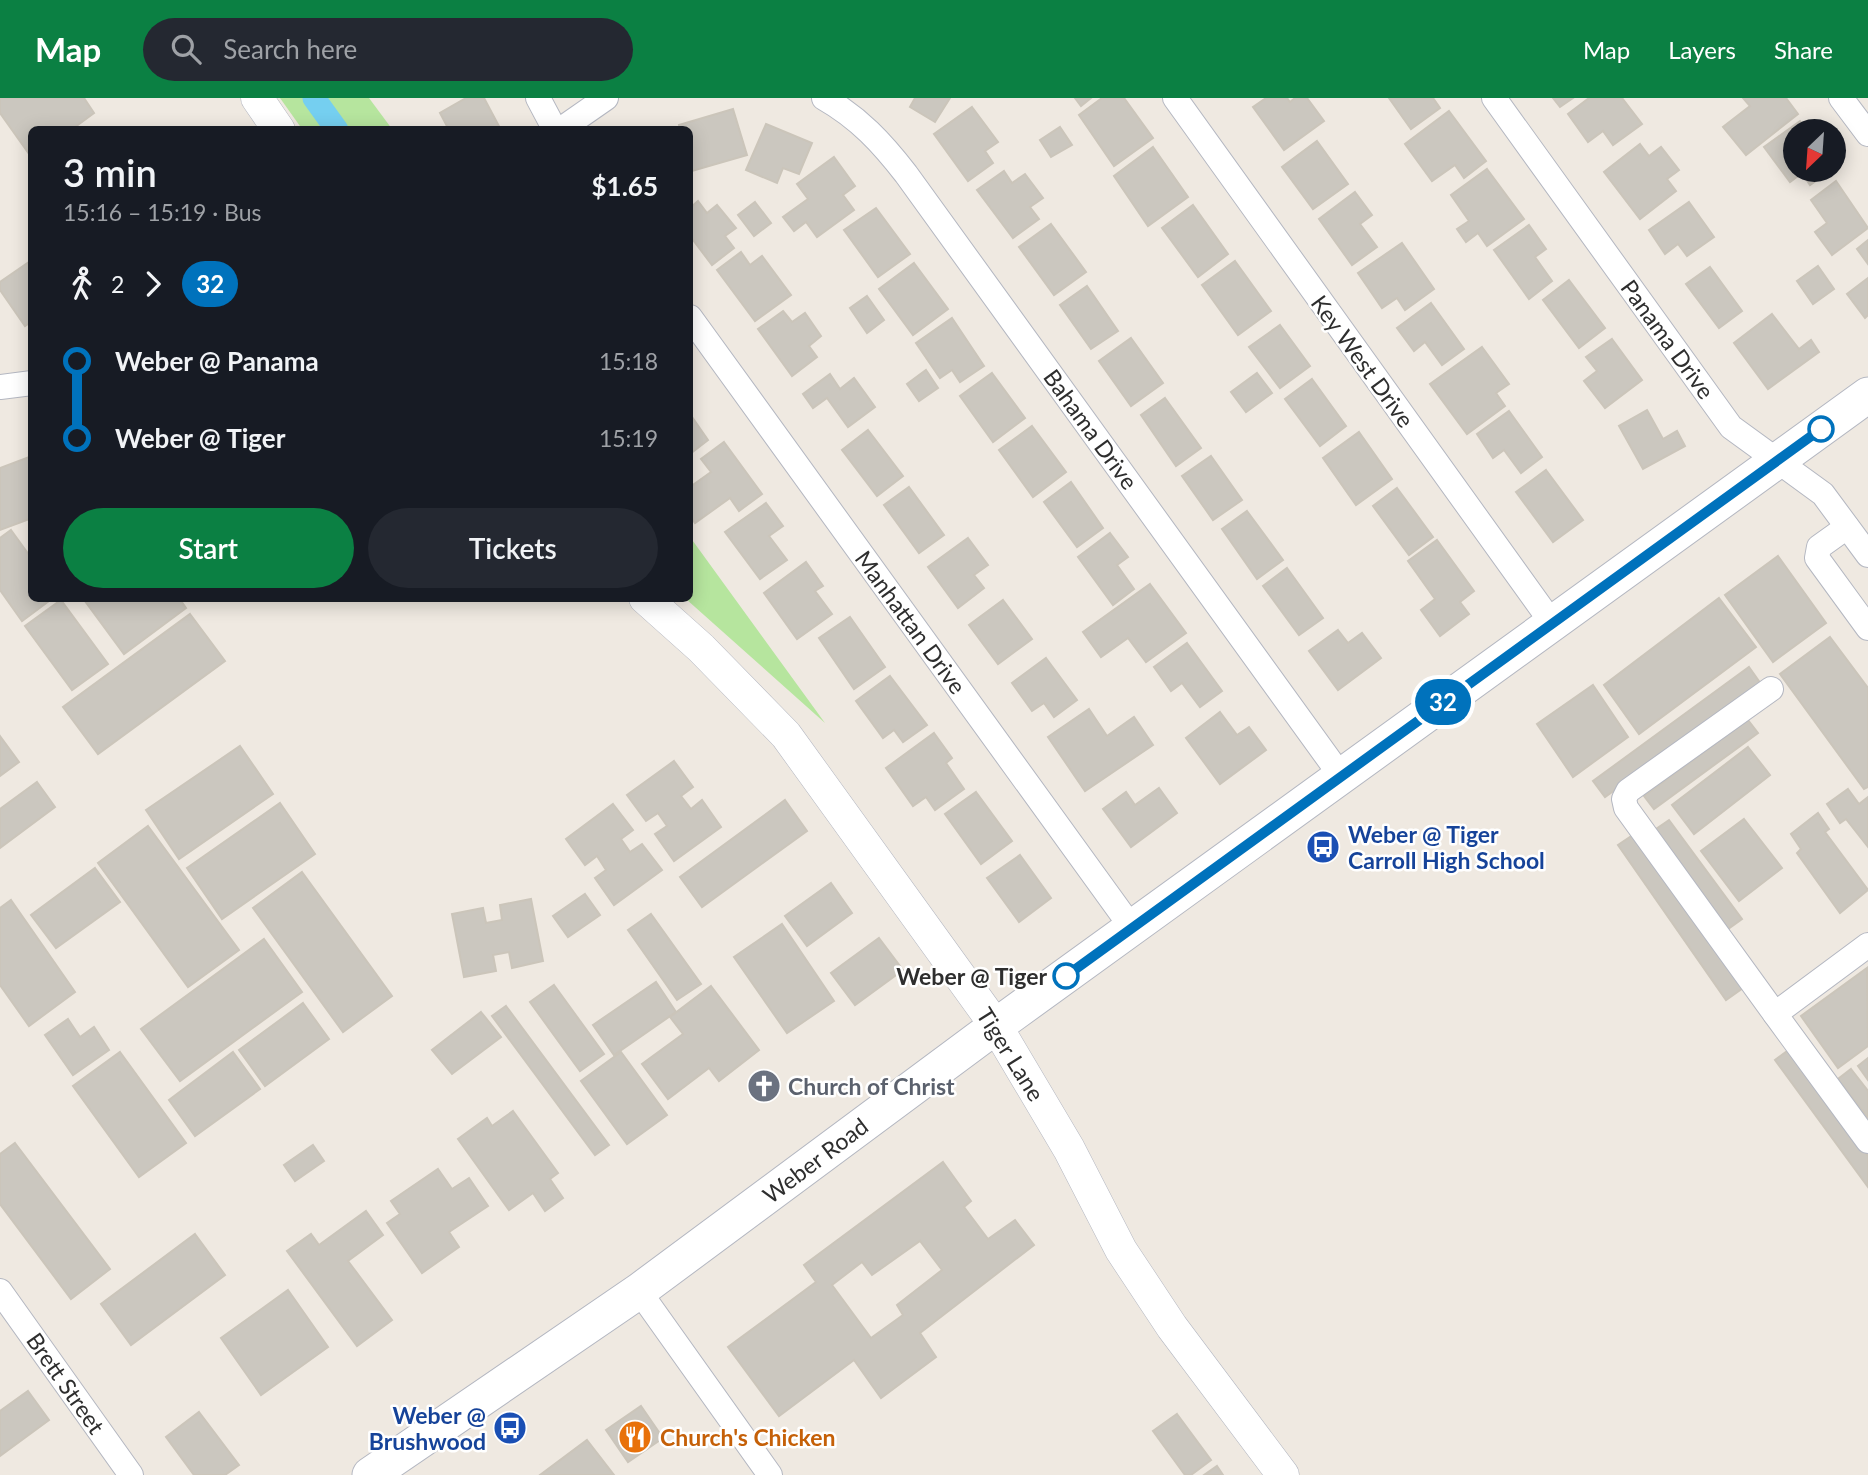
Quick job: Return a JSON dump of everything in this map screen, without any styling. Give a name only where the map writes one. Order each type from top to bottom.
[{"type":"main road","name":"Weber Road","points":[[370,1475],[639,1291],[996,1026],[1868,395]]},
{"type":"street","points":[[257,98],[276,126]]},
{"type":"street","points":[[538,98],[555,126]]},
{"type":"street","points":[[563,126],[606,98]]},
{"type":"street","name":"Bahama Drive","points":[[824,98],[847,111],[879,139],[906,174],[1341,776]]},
{"type":"street","name":"Key West Drive","points":[[1175,98],[1552,624]]},
{"type":"street","name":"Panama Drive","points":[[1494,98],[1731,427],[1823,494],[1868,555]]},
{"type":"street","points":[[1841,98],[1868,134]]},
{"type":"street","name":"Manhattan Drive","points":[[693,321],[1132,928]]},
{"type":"street","points":[[0,387],[28,384]]},
{"type":"street","points":[[1847,527],[1819,547],[1816,554],[1868,628]]},
{"type":"street","name":"Tiger Lane","points":[[649,602],[701,648],[786,735],[996,1026],[1069,1149],[1121,1250],[1172,1327],[1283,1475]]},
{"type":"street","points":[[1771,689],[1628,790],[1625,803],[1868,1141]]},
{"type":"street","points":[[1775,1014],[1868,946]]},
{"type":"street","name":"Brett Street","points":[[0,1291],[7,1317],[131,1475]]},
{"type":"street","points":[[639,1291],[770,1475]]},
{"type":"green space","points":[[280,98],[369,98],[390,126],[300,126]]},
{"type":"green space","points":[[693,541],[825,723],[689,602],[693,602]]},
{"type":"building","points":[[0,98],[84,98],[94,113],[76,126],[28,126],[28,152],[0,113]]},
{"type":"building","points":[[466,98],[484,98],[499,126],[447,126],[440,113]]},
{"type":"building","points":[[915,98],[950,98],[935,122],[910,107]]},
{"type":"building","points":[[1075,98],[1091,98],[1081,106]]},
{"type":"building","points":[[1102,98],[1124,98],[1153,138],[1114,166],[1079,115]]},
{"type":"building","points":[[1266,98],[1287,98],[1290,102],[1295,98],[1307,98],[1324,121],[1284,150],[1253,107]]},
{"type":"building","points":[[1389,98],[1433,98],[1440,108],[1411,129]]},
{"type":"building","points":[[1553,98],[1573,98],[1560,107]]},
{"type":"building","points":[[1589,98],[1622,98],[1642,124],[1613,145],[1603,131],[1588,142],[1568,114]]},
{"type":"building","points":[[1743,98],[1786,98],[1798,114],[1792,119],[1783,119],[1783,126],[1746,155],[1723,127],[1750,106]]},
{"type":"building","points":[[972,107],[998,142],[985,151],[993,163],[968,181],[934,134]]},
{"type":"building","points":[[733,109],[747,155],[693,171],[693,126],[679,125]]},
{"type":"building","points":[[1449,111],[1486,161],[1464,178],[1455,165],[1432,181],[1405,144]]},
{"type":"building","points":[[766,124],[812,143],[799,174],[783,168],[777,183],[746,170]]},
{"type":"building","points":[[1060,127],[1072,145],[1051,157],[1040,140]]},
{"type":"building","points":[[1783,133],[1783,173],[1764,147]]},
{"type":"building","points":[[1317,141],[1348,184],[1313,209],[1282,167]]},
{"type":"building","points":[[1640,144],[1649,156],[1661,147],[1679,170],[1667,179],[1676,191],[1640,219],[1604,172]]},
{"type":"building","points":[[1153,147],[1188,197],[1148,226],[1114,176]]},
{"type":"building","points":[[834,157],[855,186],[843,195],[854,210],[817,237],[806,222],[794,231],[783,217],[808,199],[797,184]]},
{"type":"building","points":[[1487,169],[1524,219],[1487,246],[1478,233],[1466,242],[1457,229],[1469,221],[1451,195]]},
{"type":"building","points":[[1004,171],[1012,183],[1025,174],[1043,198],[1030,207],[1039,219],[1013,238],[977,190]]},
{"type":"building","points":[[1837,182],[1868,228],[1832,255],[1815,232],[1827,223],[1811,200]]},
{"type":"building","points":[[1355,192],[1372,215],[1360,224],[1377,247],[1352,265],[1319,219]]},
{"type":"building","points":[[698,201],[707,213],[717,205],[736,228],[725,236],[734,248],[712,265],[693,240],[693,205]]},
{"type":"building","points":[[755,202],[771,223],[754,236],[738,215]]},
{"type":"building","points":[[1689,202],[1714,237],[1687,256],[1678,244],[1665,254],[1649,230]]},
{"type":"building","points":[[1193,205],[1228,254],[1198,277],[1162,228]]},
{"type":"building","points":[[876,208],[910,254],[878,277],[844,230]]},
{"type":"building","points":[[1051,224],[1086,272],[1054,295],[1019,247]]},
{"type":"building","points":[[1529,225],[1546,249],[1535,257],[1552,281],[1529,299],[1494,250]]},
{"type":"building","points":[[1868,240],[1868,264],[1857,249]]},
{"type":"building","points":[[1402,243],[1434,289],[1405,310],[1397,298],[1382,308],[1358,273]]},
{"type":"building","points":[[741,252],[750,265],[762,256],[791,295],[755,321],[717,270]]},
{"type":"building","points":[[1235,261],[1271,311],[1238,335],[1202,285]]},
{"type":"building","points":[[28,263],[28,324],[25,326],[0,290],[0,282]]},
{"type":"building","points":[[914,263],[948,309],[913,335],[879,289]]},
{"type":"building","points":[[1818,266],[1834,289],[1813,304],[1797,281]]},
{"type":"building","points":[[1710,267],[1742,311],[1719,328],[1686,284]]},
{"type":"building","points":[[1868,278],[1868,315],[1865,318],[1847,294]]},
{"type":"building","points":[[1569,280],[1605,328],[1579,348],[1543,300]]},
{"type":"building","points":[[1087,286],[1118,331],[1091,349],[1060,305]]},
{"type":"building","points":[[867,296],[884,320],[867,333],[850,308]]},
{"type":"building","points":[[1431,303],[1464,349],[1442,365],[1425,342],[1414,351],[1397,328]]},
{"type":"building","points":[[783,311],[792,322],[805,313],[821,336],[809,346],[817,357],[792,376],[758,329]]},
{"type":"building","points":[[1772,314],[1799,349],[1811,340],[1819,352],[1768,389],[1734,343]]},
{"type":"building","points":[[952,318],[984,366],[960,382],[952,370],[940,378],[916,343]]},
{"type":"building","points":[[1280,325],[1310,366],[1280,388],[1249,347]]},
{"type":"building","points":[[1131,338],[1163,383],[1131,406],[1099,361]]},
{"type":"building","points":[[1612,339],[1642,380],[1605,408],[1584,381],[1597,371],[1586,357]]},
{"type":"building","points":[[1482,347],[1509,384],[1496,393],[1505,406],[1467,434],[1430,384]]},
{"type":"building","points":[[926,370],[938,388],[919,401],[907,384]]},
{"type":"building","points":[[992,373],[1025,418],[993,442],[960,396]]},
{"type":"building","points":[[1257,373],[1272,393],[1246,412],[1231,392]]},
{"type":"building","points":[[830,374],[840,389],[854,378],[875,407],[848,427],[827,398],[813,408],[803,394]]},
{"type":"building","points":[[1312,379],[1346,426],[1320,446],[1285,399]]},
{"type":"building","points":[[1165,398],[1201,448],[1176,466],[1141,415]]},
{"type":"building","points":[[1647,410],[1663,439],[1677,431],[1685,446],[1643,469],[1619,426]]},
{"type":"building","points":[[1509,411],[1542,457],[1521,473],[1504,450],[1493,458],[1477,434]]},
{"type":"building","points":[[693,418],[708,440],[693,452]]},
{"type":"building","points":[[1032,426],[1066,472],[1033,497],[999,450]]},
{"type":"building","points":[[868,430],[903,476],[877,496],[842,450]]},
{"type":"building","points":[[1359,432],[1392,479],[1356,505],[1323,458]]},
{"type":"building","points":[[724,442],[762,494],[739,511],[730,498],[695,523],[693,485],[711,472],[701,459]]},
{"type":"building","points":[[1211,456],[1242,500],[1213,520],[1182,476]]},
{"type":"building","points":[[28,458],[28,520],[0,530],[0,468]]},
{"type":"building","points":[[1546,470],[1583,520],[1553,542],[1516,492]]},
{"type":"building","points":[[1071,482],[1103,528],[1077,547],[1044,502]]},
{"type":"building","points":[[909,487],[944,535],[919,553],[884,505]]},
{"type":"building","points":[[1397,488],[1433,537],[1409,555],[1373,506]]},
{"type":"building","points":[[766,503],[783,526],[769,536],[787,560],[760,579],[725,532]]},
{"type":"building","points":[[1247,511],[1283,560],[1257,579],[1222,529]]},
{"type":"building","points":[[11,530],[28,553],[28,602],[48,602],[22,621],[0,590],[0,538]]},
{"type":"building","points":[[1110,533],[1128,557],[1117,565],[1134,589],[1113,605],[1078,557]]},
{"type":"building","points":[[968,538],[988,565],[974,575],[984,588],[958,608],[928,567]]},
{"type":"building","points":[[1437,540],[1474,591],[1460,602],[1469,614],[1440,636],[1421,610],[1435,599],[1408,561]]},
{"type":"building","points":[[1778,556],[1826,623],[1773,662],[1725,595]]},
{"type":"building","points":[[806,562],[823,586],[815,591],[832,614],[797,639],[764,593]]},
{"type":"building","points":[[1287,568],[1323,618],[1299,635],[1263,586]]},
{"type":"building","points":[[1150,584],[1186,633],[1146,662],[1128,638],[1101,657],[1083,632]]},
{"type":"building","points":[[1719,598],[1756,647],[1639,734],[1604,685]]},
{"type":"building","points":[[1003,600],[1032,639],[998,664],[969,625]]},
{"type":"building","points":[[58,602],[62,602],[108,664],[72,690],[25,626]]},
{"type":"building","points":[[86,602],[182,602],[186,608],[124,654]]},
{"type":"building","points":[[190,614],[225,661],[98,754],[63,707]]},
{"type":"building","points":[[850,617],[885,667],[854,689],[819,638]]},
{"type":"building","points":[[1338,630],[1348,643],[1362,633],[1381,658],[1338,690],[1309,651]]},
{"type":"building","points":[[1830,637],[1868,688],[1868,787],[1864,789],[1780,674]]},
{"type":"building","points":[[1187,643],[1222,691],[1200,707],[1182,683],[1171,691],[1154,667]]},
{"type":"building","points":[[1046,658],[1077,700],[1054,717],[1044,703],[1032,711],[1012,683]]},
{"type":"building","points":[[1749,667],[1761,684],[1605,797],[1593,781]]},
{"type":"building","points":[[890,676],[927,725],[903,742],[894,730],[883,738],[856,701]]},
{"type":"building","points":[[1593,685],[1628,737],[1573,777],[1537,724]]},
{"type":"building","points":[[1089,709],[1107,736],[1134,717],[1153,745],[1085,791],[1048,737]]},
{"type":"building","points":[[1220,712],[1237,735],[1249,727],[1266,750],[1220,784],[1186,738]]},
{"type":"building","points":[[1748,720],[1758,733],[1654,809],[1644,796]]},
{"type":"building","points":[[934,733],[952,758],[946,763],[964,789],[935,810],[926,797],[913,806],[886,768]]},
{"type":"building","points":[[0,736],[19,762],[0,776]]},
{"type":"building","points":[[240,746],[273,794],[179,859],[146,810]]},
{"type":"building","points":[[1748,747],[1770,775],[1694,834],[1672,805]]},
{"type":"building","points":[[674,761],[693,787],[681,796],[691,809],[702,800],[721,827],[674,861],[655,834],[667,826],[658,813],[646,821],[627,795]]},
{"type":"building","points":[[37,782],[55,807],[0,848],[0,809]]},
{"type":"building","points":[[1159,788],[1177,813],[1131,847],[1103,809],[1126,792],[1135,805]]},
{"type":"building","points":[[1848,789],[1859,804],[1868,797],[1868,847],[1846,819],[1840,823],[1827,804]]},
{"type":"building","points":[[976,792],[1012,841],[981,864],[945,814]]},
{"type":"building","points":[[785,800],[807,831],[702,907],[680,877]]},
{"type":"building","points":[[280,803],[315,854],[222,919],[187,868]]},
{"type":"building","points":[[613,804],[633,830],[621,839],[630,852],[642,844],[662,870],[614,905],[595,878],[606,870],[597,856],[585,865],[566,839]]},
{"type":"building","points":[[1818,813],[1829,829],[1825,832],[1868,890],[1840,913],[1797,853],[1801,849],[1791,834]]},
{"type":"building","points":[[1744,819],[1782,868],[1739,901],[1701,851]]},
{"type":"building","points":[[1669,820],[1742,919],[1728,929],[1656,829]]},
{"type":"building","points":[[148,826],[239,950],[188,987],[98,863]]},
{"type":"building","points":[[1636,833],[1743,988],[1726,1000],[1618,845]]},
{"type":"building","points":[[1020,855],[1051,898],[1019,922],[987,878]]},
{"type":"building","points":[[95,868],[120,902],[56,948],[31,915]]},
{"type":"building","points":[[302,872],[392,996],[343,1032],[253,908]]},
{"type":"building","points":[[831,883],[852,913],[807,946],[785,916]]},
{"type":"building","points":[[585,894],[600,915],[568,937],[553,916]]},
{"type":"building","points":[[531,899],[543,961],[512,968],[509,952],[493,955],[496,971],[464,977],[452,914],[483,908],[486,923],[502,920],[500,905]]},
{"type":"building","points":[[11,900],[75,992],[29,1026],[0,985],[0,908]]},
{"type":"building","points":[[651,914],[701,984],[677,1000],[628,930]]},
{"type":"building","points":[[782,924],[834,1001],[787,1033],[734,957]]},
{"type":"building","points":[[879,938],[903,970],[855,1005],[831,973]]},
{"type":"building","points":[[264,939],[302,992],[180,1081],[141,1029]]},
{"type":"building","points":[[1867,968],[1868,1046],[1838,1068],[1801,1016]]},
{"type":"building","points":[[656,982],[676,1012],[614,1055],[593,1025]]},
{"type":"building","points":[[554,985],[604,1054],[580,1071],[530,1002]]},
{"type":"building","points":[[711,986],[759,1050],[719,1081],[709,1068],[668,1099],[642,1064],[683,1034],[670,1017]]},
{"type":"building","points":[[303,1003],[329,1039],[265,1086],[239,1050]]},
{"type":"building","points":[[506,1006],[609,1145],[595,1155],[492,1016]]},
{"type":"building","points":[[481,1012],[501,1037],[452,1074],[432,1050]]},
{"type":"building","points":[[68,1019],[80,1037],[94,1027],[109,1050],[73,1075],[45,1035]]},
{"type":"building","points":[[1790,1049],[1868,1156],[1868,1187],[1775,1060]]},
{"type":"building","points":[[120,1052],[186,1143],[139,1177],[73,1086]]},
{"type":"building","points":[[233,1052],[260,1089],[195,1136],[169,1100]]},
{"type":"building","points":[[621,1052],[667,1115],[627,1144],[581,1081]]},
{"type":"building","points":[[1868,1058],[1868,1080],[1858,1066]]},
{"type":"building","points":[[1851,1069],[1868,1091],[1868,1118],[1838,1079]]},
{"type":"building","points":[[513,1111],[558,1173],[550,1179],[563,1198],[545,1211],[533,1193],[509,1210],[458,1139],[487,1118],[492,1126]]},
{"type":"building","points":[[15,1143],[110,1269],[71,1299],[0,1204],[0,1154]]},
{"type":"building","points":[[313,1145],[324,1161],[295,1181],[284,1165]]},
{"type":"building","points":[[943,1162],[971,1201],[964,1207],[988,1239],[1015,1220],[1034,1245],[920,1333],[936,1357],[881,1398],[854,1360],[779,1416],[728,1347],[816,1282],[804,1265]],"holes":[[[920,1241],[942,1270],[897,1305],[903,1315],[871,1338],[832,1285],[862,1262],[872,1275]]]},
{"type":"building","points":[[438,1169],[452,1189],[469,1178],[488,1206],[449,1232],[459,1247],[422,1273],[387,1223],[400,1214],[391,1201]]},
{"type":"building","points":[[366,1211],[383,1235],[348,1261],[392,1320],[357,1346],[287,1251],[311,1234],[319,1245]]},
{"type":"building","points":[[195,1234],[225,1275],[131,1345],[101,1304]]},
{"type":"building","points":[[288,1290],[328,1347],[261,1395],[221,1338]]},
{"type":"building","points":[[28,1391],[49,1420],[0,1456],[0,1411]]},
{"type":"building","points":[[641,1406],[663,1438],[628,1462],[606,1430]]},
{"type":"building","points":[[199,1412],[239,1465],[225,1475],[194,1475],[166,1437]]},
{"type":"building","points":[[1177,1414],[1211,1460],[1191,1475],[1185,1475],[1153,1431]]},
{"type":"building","points":[[587,1440],[614,1475],[540,1475]]},
{"type":"building","points":[[1217,1466],[1223,1475],[1204,1475]]},
{"type":"waterway","points":[[314,98],[334,126]]},
{"type":"bus line","name":"32","points":[[1066,976],[1821,429]]},
{"type":"place","name":"Weber @ Tiger Carroll High School","points":[[1323,847]]},
{"type":"place","name":"Weber @ Tiger","points":[[1066,976]]},
{"type":"place","name":"Church of Christ","points":[[764,1086]]},
{"type":"place","name":"Weber @ Brushwood","points":[[510,1428]]},
{"type":"place","name":"Church's Chicken","points":[[635,1437]]}]
